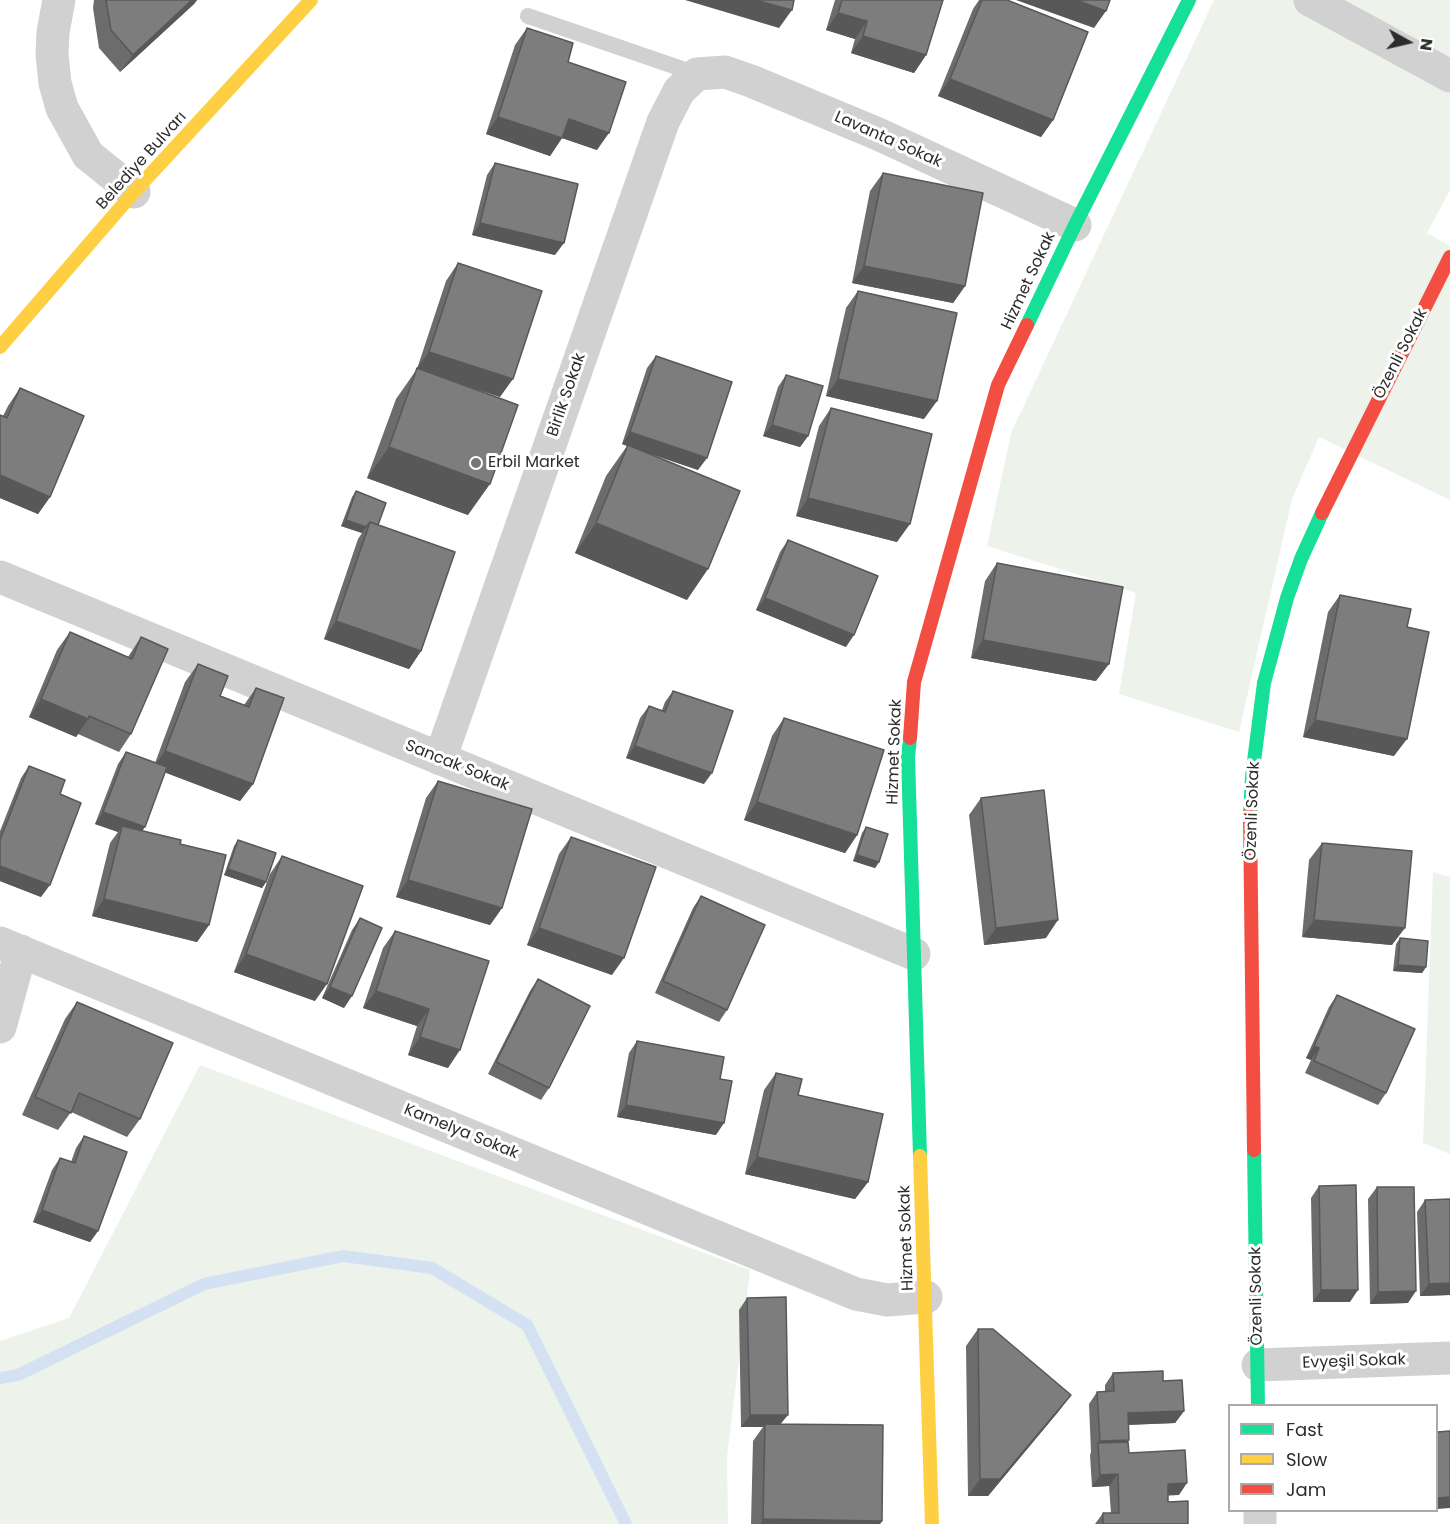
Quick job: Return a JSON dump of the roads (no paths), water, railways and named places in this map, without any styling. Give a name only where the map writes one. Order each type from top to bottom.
[{"type":"street","points":[[59,0],[53,32],[52,54],[62,108],[88,155],[134,192]]},
{"type":"street","name":"Belediye Bulvarı","points":[[0,347],[134,192],[312,0]]},
{"type":"street","name":"Hizmet Sokak","points":[[933,1524],[908,757],[914,682],[998,385],[1074,225],[1189,0]]},
{"type":"street","points":[[1310,0],[1450,76]]},
{"type":"street","name":"Lavanta Sokak","points":[[697,74],[725,72],[751,81],[878,134],[1074,225]]},
{"type":"street","name":"Birlik Sokak","points":[[441,759],[663,122],[679,91],[697,74]]},
{"type":"street","name":"Özenli Sokak","points":[[1258,1404],[1250,824],[1253,767],[1264,683],[1287,598],[1301,559],[1322,512],[1450,256]]},
{"type":"street","name":"Sancak Sokak","points":[[0,578],[914,954]]},
{"type":"street","points":[[0,1027],[10,947]]},
{"type":"street","name":"Kamelya Sokak","points":[[10,947],[856,1294],[887,1300],[926,1297]]},
{"type":"street","name":"Evyeşil Sokak","points":[[1258,1365],[1450,1358]]},
{"type":"lane","points":[[528,16],[697,74]]},
{"type":"waterway","points":[[0,1378],[18,1375],[204,1284],[343,1256],[432,1268],[527,1325],[626,1524]]},
{"type":"place","name":"Erbil Market","points":[[476,463]]}]
